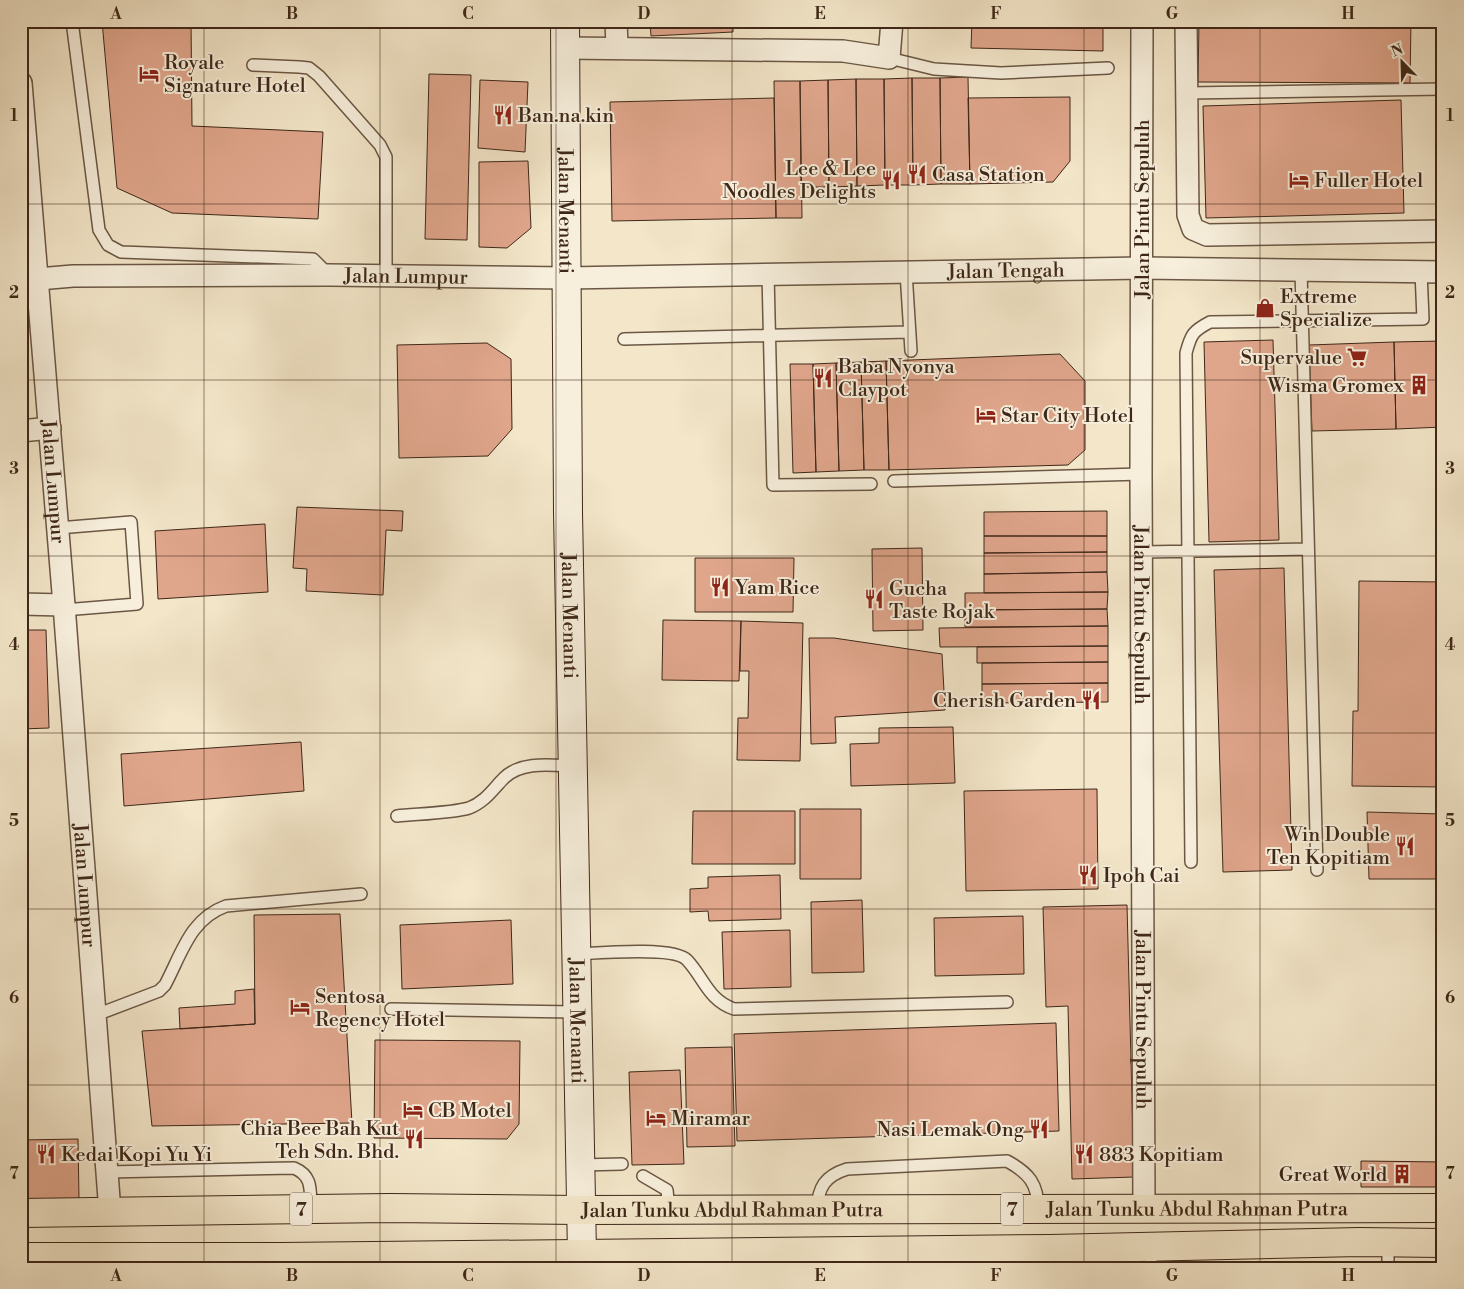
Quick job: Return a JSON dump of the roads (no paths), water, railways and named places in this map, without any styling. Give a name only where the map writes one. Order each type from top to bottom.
[{"type":"main road","name":"Jalan Tunku Abdul Rahman Putra","points":[[21,1213],[311,1208],[817,1210],[1144,1207],[1443,1208]]},
{"type":"main road","name":"Jalan Tunku Abdul Rahman Putra","points":[[21,1257],[582,1261],[1050,1259],[1388,1255],[1443,1242]]},
{"type":"street","name":"Jalan Menanti","points":[[565,21],[568,512],[582,1261]]},
{"type":"street","points":[[616,21],[616,47]]},
{"type":"street","points":[[566,48],[616,47],[843,51],[889,58],[892,21]]},
{"type":"street","name":"Jalan Pintu Sepuluh","points":[[1142,21],[1141,474],[1144,1207]]},
{"type":"street","points":[[1186,21],[1188,215],[1193,229],[1207,235],[1443,231]]},
{"type":"street","points":[[21,83],[38,279]]},
{"type":"street","name":"Jalan Tengah","points":[[567,278],[1142,268],[1443,272]]},
{"type":"street","name":"Jalan Lumpur","points":[[110,1212],[38,279],[73,276],[330,275],[567,278]]},
{"type":"street","points":[[21,431],[50,428]]},
{"type":"street","points":[[21,604],[64,607]]},
{"type":"lane","points":[[72,21],[99,230],[108,245],[121,252],[313,259],[330,275]]},
{"type":"lane","points":[[889,58],[934,69],[1001,73],[1108,68]]},
{"type":"lane","points":[[253,65],[309,68],[319,76],[380,144],[386,157],[386,276]]},
{"type":"lane","points":[[1187,93],[1443,89]]},
{"type":"lane","points":[[1302,270],[1317,870]]},
{"type":"lane","points":[[906,272],[911,351]]},
{"type":"lane","points":[[1191,862],[1186,353],[1190,337],[1210,322],[1423,319],[1421,272]]},
{"type":"lane","points":[[768,274],[772,485],[871,484]]},
{"type":"lane","points":[[624,339],[910,332]]},
{"type":"lane","points":[[894,481],[1141,474]]},
{"type":"lane","points":[[58,528],[130,522],[133,549],[137,604],[64,607]]},
{"type":"lane","points":[[1142,552],[1308,548]]},
{"type":"lane","points":[[397,816],[469,808],[484,799],[504,778],[520,768],[537,765],[573,766]]},
{"type":"lane","points":[[96,1015],[159,991],[166,985],[196,925],[216,910],[226,906],[361,894]]},
{"type":"lane","points":[[576,954],[661,951],[686,958],[720,1004],[734,1009],[1007,1002]]},
{"type":"lane","points":[[391,1009],[576,1012]]},
{"type":"lane","points":[[817,1210],[818,1194],[821,1187],[832,1175],[847,1169],[1007,1161],[1023,1170],[1034,1184],[1038,1194],[1038,1209]]},
{"type":"lane","points":[[580,1165],[622,1164]]},
{"type":"lane","points":[[108,1172],[294,1168],[304,1172],[310,1180],[311,1208]]},
{"type":"lane","points":[[642,1176],[667,1190],[669,1210]]},
{"type":"place","name":"Royale Signature Hotel","points":[[149,74]]},
{"type":"place","name":"Ban.na.kin","points":[[503,115]]},
{"type":"place","name":"Casa Station","points":[[917,174]]},
{"type":"place","name":"Lee & Lee Noodles Delights","points":[[891,180]]},
{"type":"place","name":"Fuller Hotel","points":[[1299,180]]},
{"type":"place","name":"Extreme Specialize","points":[[1265,308]]},
{"type":"place","name":"Supervalue","points":[[1357,357]]},
{"type":"place","name":"Baba Nyonya Claypot","points":[[823,378]]},
{"type":"place","name":"Wisma Gromex","points":[[1419,385]]},
{"type":"place","name":"Star City Hotel","points":[[986,415]]},
{"type":"place","name":"Yam Rice","points":[[720,587]]},
{"type":"place","name":"Gucha Taste Rojak","points":[[874,599]]},
{"type":"place","name":"Cherish Garden","points":[[1091,700]]},
{"type":"place","name":"Win Double Ten Kopitiam","points":[[1405,846]]},
{"type":"place","name":"Ipoh Cai","points":[[1088,875]]},
{"type":"place","name":"Sentosa Regency Hotel","points":[[300,1007]]},
{"type":"place","name":"CB Motel","points":[[413,1110]]},
{"type":"place","name":"Miramar","points":[[656,1118]]},
{"type":"place","name":"Nasi Lemak Ong","points":[[1039,1129]]},
{"type":"place","name":"Chia Bee Bah Kut Teh Sdn. Bhd.","points":[[414,1139]]},
{"type":"place","name":"Kedai Kopi Yu Yi","points":[[46,1154]]},
{"type":"place","name":"883 Kopitiam","points":[[1084,1154]]},
{"type":"place","name":"Great World","points":[[1402,1174]]}]
